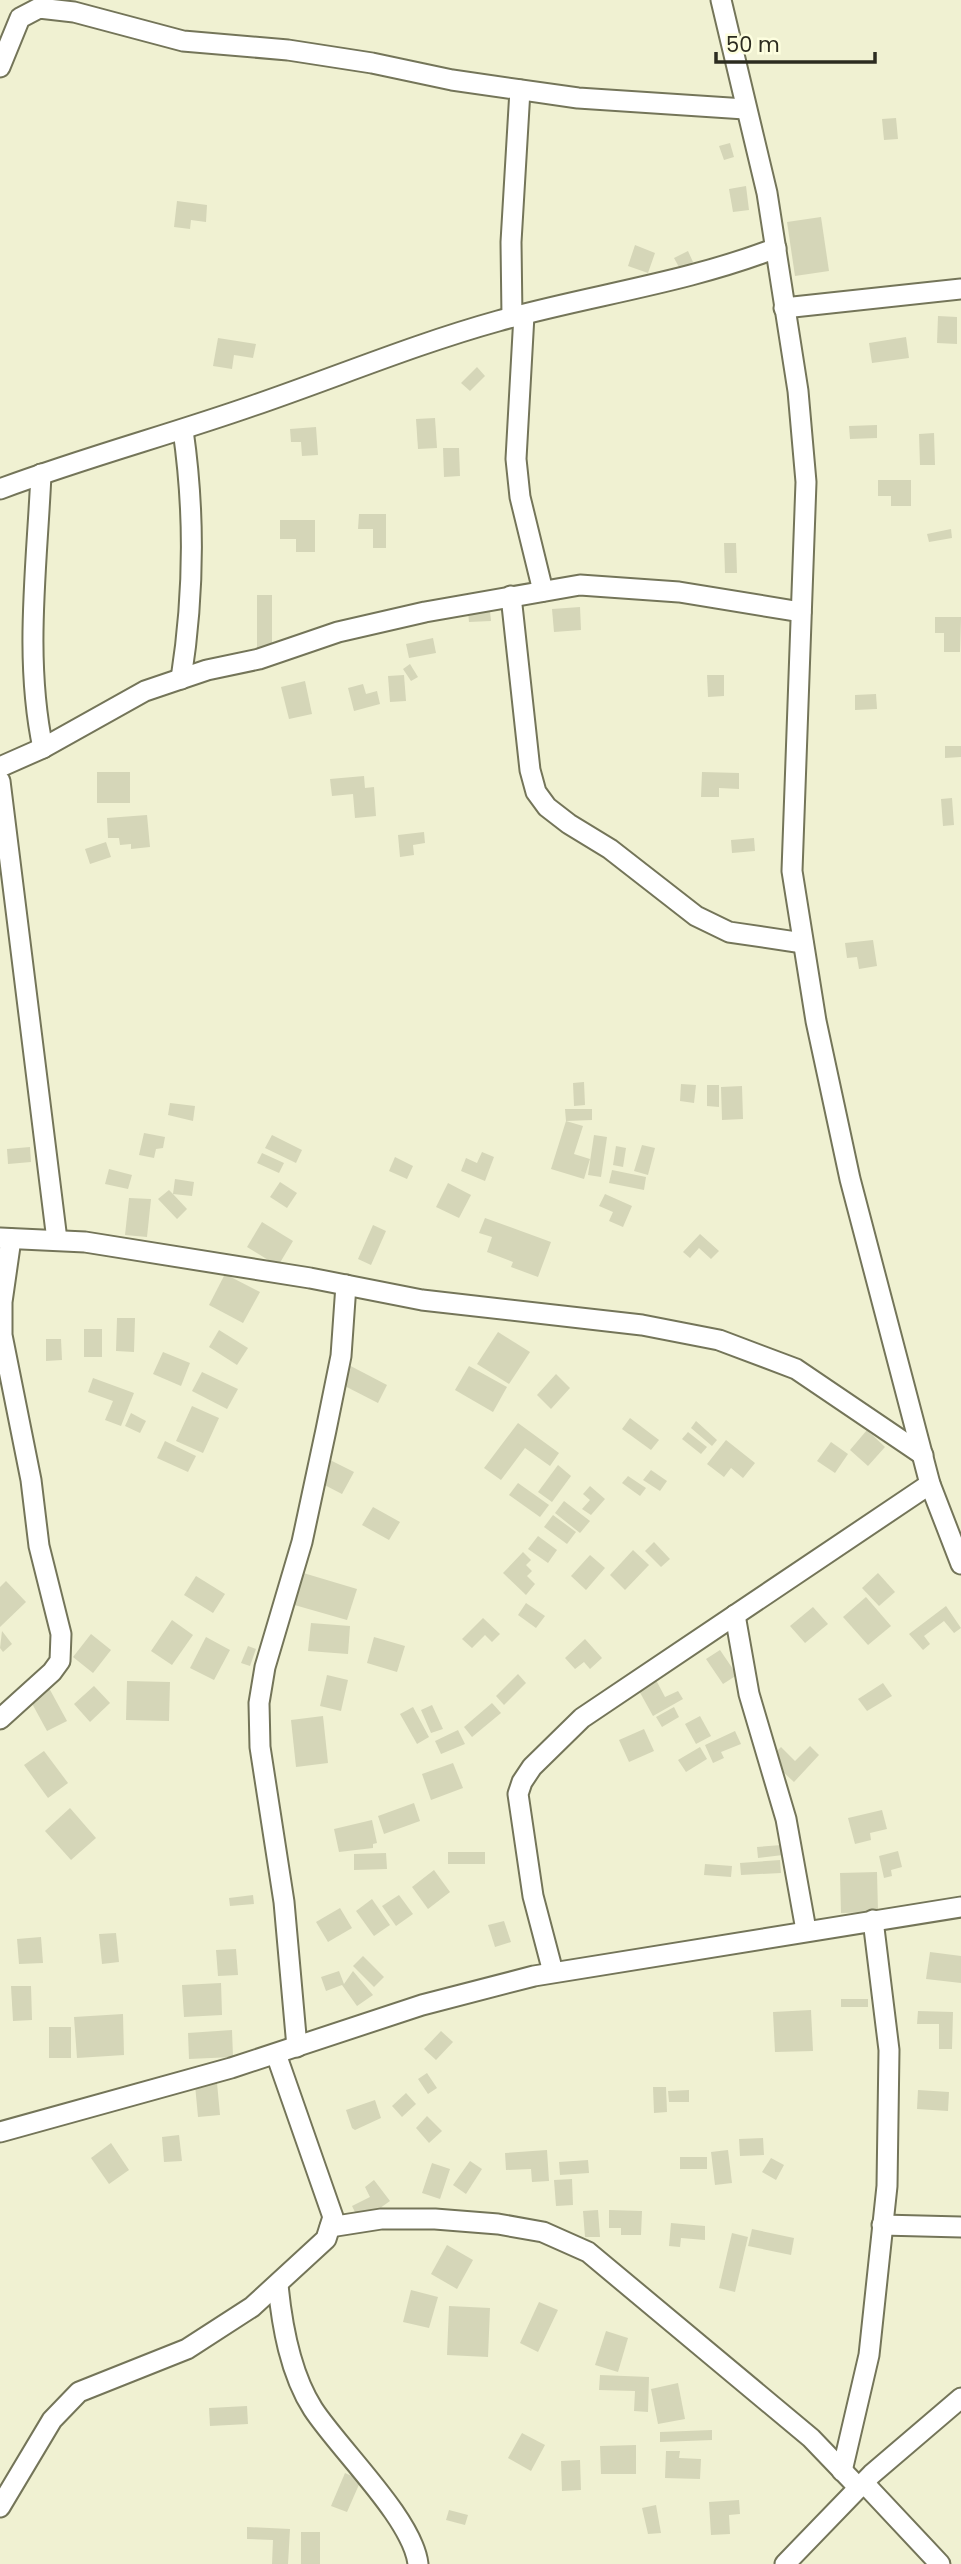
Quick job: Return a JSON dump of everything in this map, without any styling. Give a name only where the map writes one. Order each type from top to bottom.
[{"type":"street","points":[[721,0],[767,192],[798,391],[806,482],[792,871],[803,943],[816,1021],[850,1179],[930,1484],[956,1537],[961,1564]]},
{"type":"street","points":[[0,67],[20,19],[39,8],[74,12],[183,41],[288,50],[520,90],[578,98],[745,109]]},
{"type":"street","points":[[520,90],[511,242],[518,316],[516,458],[520,497],[543,591]]},
{"type":"street","points":[[0,489],[183,430],[422,344],[518,316],[685,278],[776,248]]},
{"type":"street","points":[[784,308],[961,289]]},
{"type":"street","points":[[181,679],[188,635],[192,528],[190,479],[183,430]]},
{"type":"street","points":[[41,474],[32,672],[34,707],[43,748]]},
{"type":"street","points":[[0,767],[43,748],[145,691],[259,659],[338,632],[511,596],[580,585],[679,592],[801,612]]},
{"type":"street","points":[[511,596],[530,770],[536,792],[547,807],[610,849],[696,916],[729,932],[803,943]]},
{"type":"street","points":[[0,781],[57,1240]]},
{"type":"street","points":[[0,1718],[52,1672],[60,1661],[61,1634],[39,1546],[31,1480],[2,1335],[5,1238],[99,1244],[422,1300],[642,1325],[719,1340],[796,1369],[923,1455]]},
{"type":"street","points":[[298,2047],[284,1902],[260,1747],[259,1703],[265,1667],[302,1542],[341,1356],[346,1285]]},
{"type":"street","points":[[553,1972],[533,1896],[518,1794],[522,1782],[582,1718],[930,1484]]},
{"type":"street","points":[[735,1615],[749,1694],[786,1819],[806,1930]]},
{"type":"street","points":[[0,2132],[88,2110],[276,2054],[422,2005],[553,1972],[961,1907]]},
{"type":"street","points":[[842,2471],[869,2356],[887,2186],[889,2050],[873,1920]]},
{"type":"street","points":[[0,2507],[52,2420],[79,2392],[187,2349],[252,2307],[326,2239],[333,2217],[276,2054]]},
{"type":"street","points":[[330,2227],[381,2219],[435,2219],[498,2224],[543,2232],[588,2252],[811,2438],[940,2564]]},
{"type":"street","points":[[882,2225],[961,2227]]},
{"type":"street","points":[[278,2285],[281,2317],[292,2362],[311,2406],[343,2452],[390,2507],[417,2553],[418,2564]]},
{"type":"street","points":[[785,2564],[861,2486],[961,2398]]},
{"type":"building","points":[[896,118],[898,139],[884,140],[882,119]]},
{"type":"building","points":[[730,143],[734,157],[724,160],[719,146]]},
{"type":"building","points":[[746,186],[749,210],[733,212],[729,189]]},
{"type":"building","points":[[177,201],[207,205],[206,222],[191,220],[190,229],[174,227]]},
{"type":"building","points":[[821,217],[829,271],[795,276],[787,222]]},
{"type":"building","points":[[635,245],[655,253],[648,273],[628,266]]},
{"type":"building","points":[[688,251],[693,262],[680,269],[674,258]]},
{"type":"building","points":[[938,316],[957,317],[957,344],[937,343]]},
{"type":"building","points":[[906,337],[909,358],[872,363],[869,343]]},
{"type":"building","points":[[218,338],[256,344],[253,358],[234,355],[232,369],[213,366]]},
{"type":"building","points":[[477,367],[485,376],[470,391],[461,383]]},
{"type":"building","points":[[435,418],[437,448],[418,449],[416,419]]},
{"type":"building","points":[[877,425],[877,438],[850,439],[849,426]]},
{"type":"building","points":[[316,427],[318,455],[302,456],[301,442],[291,442],[290,429]]},
{"type":"building","points":[[934,433],[935,465],[920,465],[919,434]]},
{"type":"building","points":[[443,448],[459,448],[460,476],[444,477]]},
{"type":"building","points":[[878,480],[911,480],[911,506],[891,506],[891,496],[878,496]]},
{"type":"building","points":[[359,514],[386,514],[386,548],[373,548],[373,529],[358,529]]},
{"type":"building","points":[[280,520],[315,520],[315,552],[296,552],[296,539],[280,539]]},
{"type":"building","points":[[951,529],[952,538],[929,542],[927,534]]},
{"type":"building","points":[[724,543],[736,543],[737,573],[725,573]]},
{"type":"building","points":[[257,595],[272,595],[272,648],[257,648]]},
{"type":"building","points":[[580,607],[581,630],[554,632],[552,609]]},
{"type":"building","points":[[490,611],[491,621],[469,622],[468,612]]},
{"type":"building","points":[[935,617],[961,617],[960,652],[944,652],[944,633],[935,633]]},
{"type":"building","points":[[433,638],[436,653],[409,658],[406,644]]},
{"type":"building","points":[[410,664],[418,677],[411,681],[403,669]]},
{"type":"building","points":[[404,675],[406,701],[390,702],[388,676]]},
{"type":"building","points":[[707,675],[724,675],[724,696],[708,697]]},
{"type":"building","points":[[305,681],[312,714],[289,719],[281,687]]},
{"type":"building","points":[[363,684],[366,694],[377,691],[380,704],[354,711],[348,688]]},
{"type":"building","points":[[876,694],[877,709],[855,710],[855,695]]},
{"type":"building","points":[[945,746],[961,746],[961,757],[945,758]]},
{"type":"building","points":[[97,772],[130,772],[130,803],[97,803]]},
{"type":"building","points":[[702,772],[739,773],[739,789],[719,788],[719,797],[701,797]]},
{"type":"building","points":[[364,776],[365,788],[374,787],[376,816],[355,818],[353,794],[332,796],[330,779]]},
{"type":"building","points":[[952,798],[954,825],[943,826],[941,799]]},
{"type":"building","points":[[147,815],[150,847],[131,849],[131,844],[120,845],[119,838],[108,838],[107,818]]},
{"type":"building","points":[[424,832],[425,843],[413,845],[414,855],[400,857],[398,835]]},
{"type":"building","points":[[754,838],[755,851],[732,853],[731,840]]},
{"type":"building","points":[[106,842],[111,857],[90,864],[85,849]]},
{"type":"building","points":[[873,940],[877,966],[859,969],[857,957],[847,958],[845,943]]},
{"type":"building","points":[[584,1082],[585,1105],[574,1106],[573,1083]]},
{"type":"building","points":[[681,1084],[696,1085],[694,1103],[680,1101]]},
{"type":"building","points":[[707,1085],[719,1085],[719,1107],[707,1106]]},
{"type":"building","points":[[742,1086],[743,1119],[722,1120],[721,1087]]},
{"type":"building","points":[[170,1103],[195,1106],[193,1121],[168,1115]]},
{"type":"building","points":[[565,1109],[592,1109],[592,1120],[566,1121]]},
{"type":"building","points":[[566,1121],[583,1126],[574,1154],[590,1159],[584,1179],[551,1169]]},
{"type":"building","points":[[144,1133],[165,1137],[163,1148],[156,1149],[154,1158],[139,1155]]},
{"type":"building","points":[[272,1135],[302,1150],[296,1163],[265,1148]]},
{"type":"building","points":[[594,1135],[607,1137],[601,1177],[588,1175]]},
{"type":"building","points":[[642,1145],[655,1148],[648,1175],[634,1171]]},
{"type":"building","points":[[616,1146],[626,1148],[623,1167],[613,1165]]},
{"type":"building","points":[[30,1147],[31,1162],[8,1164],[7,1149]]},
{"type":"building","points":[[482,1152],[494,1157],[485,1181],[461,1171],[466,1158],[477,1163]]},
{"type":"building","points":[[262,1153],[284,1163],[279,1173],[257,1163]]},
{"type":"building","points":[[395,1157],[413,1166],[407,1179],[389,1171]]},
{"type":"building","points":[[109,1169],[132,1175],[128,1189],[105,1184]]},
{"type":"building","points":[[612,1170],[646,1177],[644,1190],[609,1183]]},
{"type":"building","points":[[175,1179],[194,1182],[192,1196],[173,1194]]},
{"type":"building","points":[[280,1182],[297,1193],[287,1208],[270,1197]]},
{"type":"building","points":[[448,1183],[471,1195],[459,1218],[436,1207]]},
{"type":"building","points":[[169,1190],[187,1209],[177,1219],[158,1199]]},
{"type":"building","points":[[605,1194],[632,1206],[623,1227],[609,1221],[613,1212],[599,1206]]},
{"type":"building","points":[[129,1198],[151,1199],[147,1237],[125,1235]]},
{"type":"building","points":[[485,1218],[551,1242],[538,1277],[511,1267],[513,1262],[487,1252],[492,1237],[479,1233]]},
{"type":"building","points":[[262,1222],[293,1241],[278,1266],[247,1247]]},
{"type":"building","points":[[373,1225],[386,1231],[371,1265],[358,1259]]},
{"type":"building","points":[[700,1234],[719,1251],[711,1259],[699,1248],[690,1258],[683,1252]]},
{"type":"building","points":[[225,1274],[260,1292],[243,1323],[209,1305]]},
{"type":"building","points":[[117,1318],[135,1318],[134,1352],[116,1351]]},
{"type":"building","points":[[84,1329],[102,1329],[102,1357],[84,1357]]},
{"type":"building","points":[[219,1330],[248,1348],[237,1365],[209,1347]]},
{"type":"building","points":[[498,1332],[530,1352],[509,1384],[477,1364]]},
{"type":"building","points":[[46,1339],[61,1339],[62,1360],[46,1361]]},
{"type":"building","points":[[163,1352],[190,1363],[181,1386],[153,1374]]},
{"type":"building","points":[[343,1362],[387,1385],[378,1403],[333,1380]]},
{"type":"building","points":[[469,1366],[507,1387],[493,1412],[455,1390]]},
{"type":"building","points":[[202,1372],[238,1389],[227,1409],[192,1391]]},
{"type":"building","points":[[556,1374],[570,1388],[551,1409],[537,1395]]},
{"type":"building","points":[[93,1378],[134,1393],[121,1426],[105,1420],[113,1401],[88,1392]]},
{"type":"building","points":[[192,1406],[219,1418],[203,1453],[176,1441]]},
{"type":"building","points":[[131,1413],[146,1421],[140,1433],[125,1426]]},
{"type":"building","points":[[630,1418],[659,1440],[651,1450],[622,1429]]},
{"type":"building","points":[[696,1421],[717,1440],[712,1446],[691,1428]]},
{"type":"building","points":[[518,1423],[559,1453],[550,1466],[525,1448],[501,1480],[484,1468]]},
{"type":"building","points":[[867,1430],[885,1447],[868,1466],[850,1450]]},
{"type":"building","points":[[688,1432],[707,1447],[701,1454],[682,1439]]},
{"type":"building","points":[[726,1440],[755,1463],[743,1478],[731,1468],[724,1477],[707,1464]]},
{"type":"building","points":[[165,1441],[196,1456],[188,1472],[157,1458]]},
{"type":"building","points":[[831,1442],[848,1454],[835,1473],[817,1461]]},
{"type":"building","points":[[322,1456],[354,1472],[342,1494],[311,1478]]},
{"type":"building","points":[[558,1465],[571,1476],[552,1502],[538,1492]]},
{"type":"building","points":[[651,1470],[667,1481],[660,1491],[643,1480]]},
{"type":"building","points":[[628,1476],[646,1488],[640,1496],[622,1483]]},
{"type":"building","points":[[518,1483],[549,1505],[540,1517],[509,1495]]},
{"type":"building","points":[[590,1486],[605,1499],[591,1515],[582,1509],[590,1500],[583,1494]]},
{"type":"building","points":[[564,1501],[590,1521],[580,1533],[555,1513]]},
{"type":"building","points":[[373,1507],[400,1522],[389,1540],[362,1525]]},
{"type":"building","points":[[553,1515],[576,1532],[567,1544],[544,1527]]},
{"type":"building","points":[[538,1536],[557,1550],[548,1563],[528,1549]]},
{"type":"building","points":[[654,1542],[670,1559],[661,1567],[645,1551]]},
{"type":"building","points":[[633,1550],[649,1565],[625,1590],[610,1575]]},
{"type":"building","points":[[523,1552],[531,1560],[526,1565],[532,1571],[527,1576],[535,1584],[526,1595],[503,1573]]},
{"type":"building","points":[[590,1555],[605,1568],[586,1590],[571,1576]]},
{"type":"building","points":[[300,1572],[357,1589],[347,1620],[291,1604]]},
{"type":"building","points":[[878,1573],[895,1592],[879,1606],[862,1588]]},
{"type":"building","points":[[196,1576],[225,1594],[213,1613],[184,1595]]},
{"type":"building","points":[[6,1581],[26,1602],[0,1627],[0,1587]]},
{"type":"building","points":[[866,1597],[891,1626],[868,1645],[843,1617]]},
{"type":"building","points":[[526,1603],[545,1616],[536,1628],[518,1615]]},
{"type":"building","points":[[946,1606],[961,1628],[954,1633],[944,1621],[924,1636],[930,1644],[923,1650],[909,1634]]},
{"type":"building","points":[[813,1607],[828,1624],[805,1643],[790,1626]]},
{"type":"building","points":[[483,1618],[500,1634],[492,1642],[485,1635],[472,1648],[462,1639]]},
{"type":"building","points":[[172,1620],[193,1635],[172,1665],[151,1651]]},
{"type":"building","points":[[311,1623],[350,1626],[348,1654],[308,1651]]},
{"type":"building","points":[[2,1631],[12,1644],[3,1652],[0,1648]]},
{"type":"building","points":[[91,1634],[111,1650],[93,1673],[73,1657]]},
{"type":"building","points":[[206,1637],[230,1650],[214,1680],[190,1668]]},
{"type":"building","points":[[374,1637],[405,1646],[397,1672],[367,1663]]},
{"type":"building","points":[[585,1639],[602,1658],[590,1669],[584,1662],[575,1669],[565,1658]]},
{"type":"building","points":[[248,1646],[256,1649],[250,1666],[241,1663]]},
{"type":"building","points":[[720,1650],[737,1675],[723,1684],[706,1659]]},
{"type":"building","points":[[518,1674],[526,1683],[504,1705],[496,1696]]},
{"type":"building","points":[[327,1675],[348,1680],[341,1711],[320,1706]]},
{"type":"building","points":[[656,1680],[665,1697],[678,1691],[683,1699],[653,1716],[638,1689]]},
{"type":"building","points":[[127,1681],[170,1682],[169,1721],[126,1720]]},
{"type":"building","points":[[883,1683],[892,1696],[867,1711],[858,1699]]},
{"type":"building","points":[[94,1686],[110,1703],[90,1722],[74,1704]]},
{"type":"building","points":[[49,1688],[67,1721],[47,1731],[29,1698]]},
{"type":"building","points":[[492,1703],[501,1713],[472,1737],[464,1727]]},
{"type":"building","points":[[432,1705],[443,1729],[431,1733],[421,1710]]},
{"type":"building","points":[[413,1707],[429,1737],[417,1744],[400,1714]]},
{"type":"building","points":[[674,1707],[679,1717],[662,1727],[656,1717]]},
{"type":"building","points":[[323,1716],[328,1763],[296,1767],[291,1720]]},
{"type":"building","points":[[700,1716],[711,1736],[696,1744],[685,1724]]},
{"type":"building","points":[[644,1729],[654,1751],[629,1762],[619,1740]]},
{"type":"building","points":[[458,1730],[465,1744],[441,1754],[435,1741]]},
{"type":"building","points":[[735,1731],[741,1744],[721,1752],[724,1758],[713,1763],[705,1745]]},
{"type":"building","points":[[810,1746],[819,1755],[794,1782],[769,1759],[781,1747],[795,1761]]},
{"type":"building","points":[[700,1747],[707,1759],[686,1772],[678,1760]]},
{"type":"building","points":[[44,1751],[68,1783],[48,1798],[24,1765]]},
{"type":"building","points":[[453,1763],[463,1788],[431,1800],[422,1774]]},
{"type":"building","points":[[414,1803],[420,1821],[384,1834],[378,1816]]},
{"type":"building","points":[[70,1808],[96,1838],[71,1860],[45,1831]]},
{"type":"building","points":[[882,1810],[887,1829],[870,1833],[871,1840],[855,1844],[848,1818]]},
{"type":"building","points":[[372,1820],[377,1843],[373,1844],[373,1848],[339,1852],[334,1829]]},
{"type":"building","points":[[782,1845],[783,1855],[758,1858],[757,1847]]},
{"type":"building","points":[[898,1851],[902,1867],[891,1870],[892,1876],[884,1878],[879,1856]]},
{"type":"building","points":[[448,1852],[485,1852],[485,1864],[448,1864]]},
{"type":"building","points":[[386,1853],[387,1869],[354,1870],[354,1854]]},
{"type":"building","points":[[780,1860],[781,1873],[741,1875],[740,1863]]},
{"type":"building","points":[[705,1864],[732,1866],[731,1877],[704,1875]]},
{"type":"building","points":[[434,1870],[450,1892],[428,1909],[412,1887]]},
{"type":"building","points":[[877,1872],[878,1912],[841,1913],[840,1873]]},
{"type":"building","points":[[253,1895],[254,1904],[230,1906],[229,1898]]},
{"type":"building","points":[[399,1895],[413,1914],[396,1926],[382,1906]]},
{"type":"building","points":[[372,1899],[390,1925],[374,1936],[356,1911]]},
{"type":"building","points":[[340,1908],[352,1928],[328,1942],[316,1922]]},
{"type":"building","points":[[504,1921],[511,1942],[495,1947],[488,1925]]},
{"type":"building","points":[[116,1933],[119,1962],[102,1964],[99,1934]]},
{"type":"building","points":[[41,1937],[43,1963],[19,1964],[17,1939]]},
{"type":"building","points":[[236,1949],[238,1975],[218,1976],[216,1950]]},
{"type":"building","points":[[930,1952],[961,1956],[961,1983],[926,1979]]},
{"type":"building","points":[[363,1956],[384,1977],[374,1987],[353,1966]]},
{"type":"building","points":[[339,1971],[344,1984],[353,1971],[373,1995],[357,2006],[342,1985],[326,1991],[321,1977]]},
{"type":"building","points":[[221,1983],[222,2015],[184,2017],[182,1985]]},
{"type":"building","points":[[11,1986],[31,1986],[32,2020],[13,2021]]},
{"type":"building","points":[[841,1999],[868,1999],[868,2007],[841,2007]]},
{"type":"building","points":[[811,2010],[813,2051],[775,2052],[773,2012]]},
{"type":"building","points":[[918,2011],[953,2012],[952,2049],[939,2049],[939,2024],[917,2024]]},
{"type":"building","points":[[123,2014],[124,2055],[77,2058],[74,2017]]},
{"type":"building","points":[[49,2027],[71,2027],[71,2058],[49,2058]]},
{"type":"building","points":[[232,2030],[233,2057],[189,2059],[188,2033]]},
{"type":"building","points":[[441,2031],[453,2042],[436,2060],[424,2049]]},
{"type":"building","points":[[427,2073],[437,2088],[428,2094],[418,2079]]},
{"type":"building","points":[[217,2083],[220,2115],[198,2117],[195,2085]]},
{"type":"building","points":[[653,2087],[666,2087],[667,2112],[654,2113]]},
{"type":"building","points":[[689,2090],[689,2102],[669,2102],[668,2091]]},
{"type":"building","points":[[918,2090],[949,2092],[948,2111],[917,2109]]},
{"type":"building","points":[[406,2093],[416,2104],[402,2117],[392,2106]]},
{"type":"building","points":[[375,2100],[381,2118],[355,2130],[352,2128],[346,2110]]},
{"type":"building","points":[[427,2116],[442,2131],[429,2143],[416,2128]]},
{"type":"building","points":[[179,2135],[182,2161],[164,2162],[162,2137]]},
{"type":"building","points":[[763,2138],[764,2155],[740,2156],[739,2139]]},
{"type":"building","points":[[111,2143],[129,2170],[109,2184],[91,2158]]},
{"type":"building","points":[[547,2150],[549,2181],[532,2182],[531,2169],[506,2170],[505,2153]]},
{"type":"building","points":[[728,2150],[732,2183],[715,2185],[711,2152]]},
{"type":"building","points":[[680,2157],[707,2157],[707,2169],[680,2169]]},
{"type":"building","points":[[771,2158],[784,2165],[776,2180],[762,2172]]},
{"type":"building","points":[[588,2160],[589,2173],[560,2175],[559,2162]]},
{"type":"building","points":[[470,2161],[482,2169],[466,2194],[453,2185]]},
{"type":"building","points":[[432,2163],[450,2169],[440,2199],[422,2193]]},
{"type":"building","points":[[572,2179],[573,2205],[556,2206],[554,2180]]},
{"type":"building","points":[[374,2180],[390,2201],[366,2218],[357,2216],[352,2206],[370,2197],[365,2187]]},
{"type":"building","points":[[598,2210],[600,2237],[585,2237],[583,2211]]},
{"type":"building","points":[[609,2210],[642,2211],[641,2235],[621,2235],[621,2228],[609,2228]]},
{"type":"building","points":[[671,2223],[705,2226],[705,2240],[681,2238],[680,2247],[669,2246]]},
{"type":"building","points":[[752,2229],[794,2238],[791,2255],[748,2246]]},
{"type":"building","points":[[732,2233],[748,2237],[735,2292],[719,2288]]},
{"type":"building","points":[[447,2245],[473,2260],[457,2289],[431,2274]]},
{"type":"building","points":[[411,2290],[438,2297],[429,2328],[403,2322]]},
{"type":"building","points":[[539,2302],[558,2310],[538,2352],[520,2343]]},
{"type":"building","points":[[449,2306],[490,2308],[488,2357],[447,2355]]},
{"type":"building","points":[[606,2331],[628,2338],[618,2372],[595,2365]]},
{"type":"building","points":[[600,2375],[649,2377],[648,2412],[634,2411],[635,2391],[599,2390]]},
{"type":"building","points":[[678,2383],[685,2419],[658,2424],[651,2389]]},
{"type":"building","points":[[247,2406],[248,2424],[210,2426],[209,2408]]},
{"type":"building","points":[[712,2430],[712,2440],[660,2442],[660,2432]]},
{"type":"building","points":[[522,2433],[545,2445],[531,2471],[508,2458]]},
{"type":"building","points":[[636,2445],[636,2474],[601,2474],[600,2446]]},
{"type":"building","points":[[666,2451],[680,2451],[679,2458],[701,2459],[700,2479],[665,2478]]},
{"type":"building","points":[[580,2460],[581,2490],[562,2491],[561,2461]]},
{"type":"building","points":[[345,2473],[361,2480],[347,2512],[331,2506]]},
{"type":"building","points":[[739,2500],[740,2514],[729,2515],[730,2534],[711,2535],[709,2502]]},
{"type":"building","points":[[656,2505],[661,2533],[648,2534],[642,2508]]},
{"type":"building","points":[[449,2510],[468,2515],[465,2525],[446,2520]]},
{"type":"building","points":[[247,2527],[290,2529],[288,2564],[272,2564],[273,2540],[247,2539]]},
{"type":"building","points":[[301,2532],[320,2532],[320,2564],[301,2564]]}]
